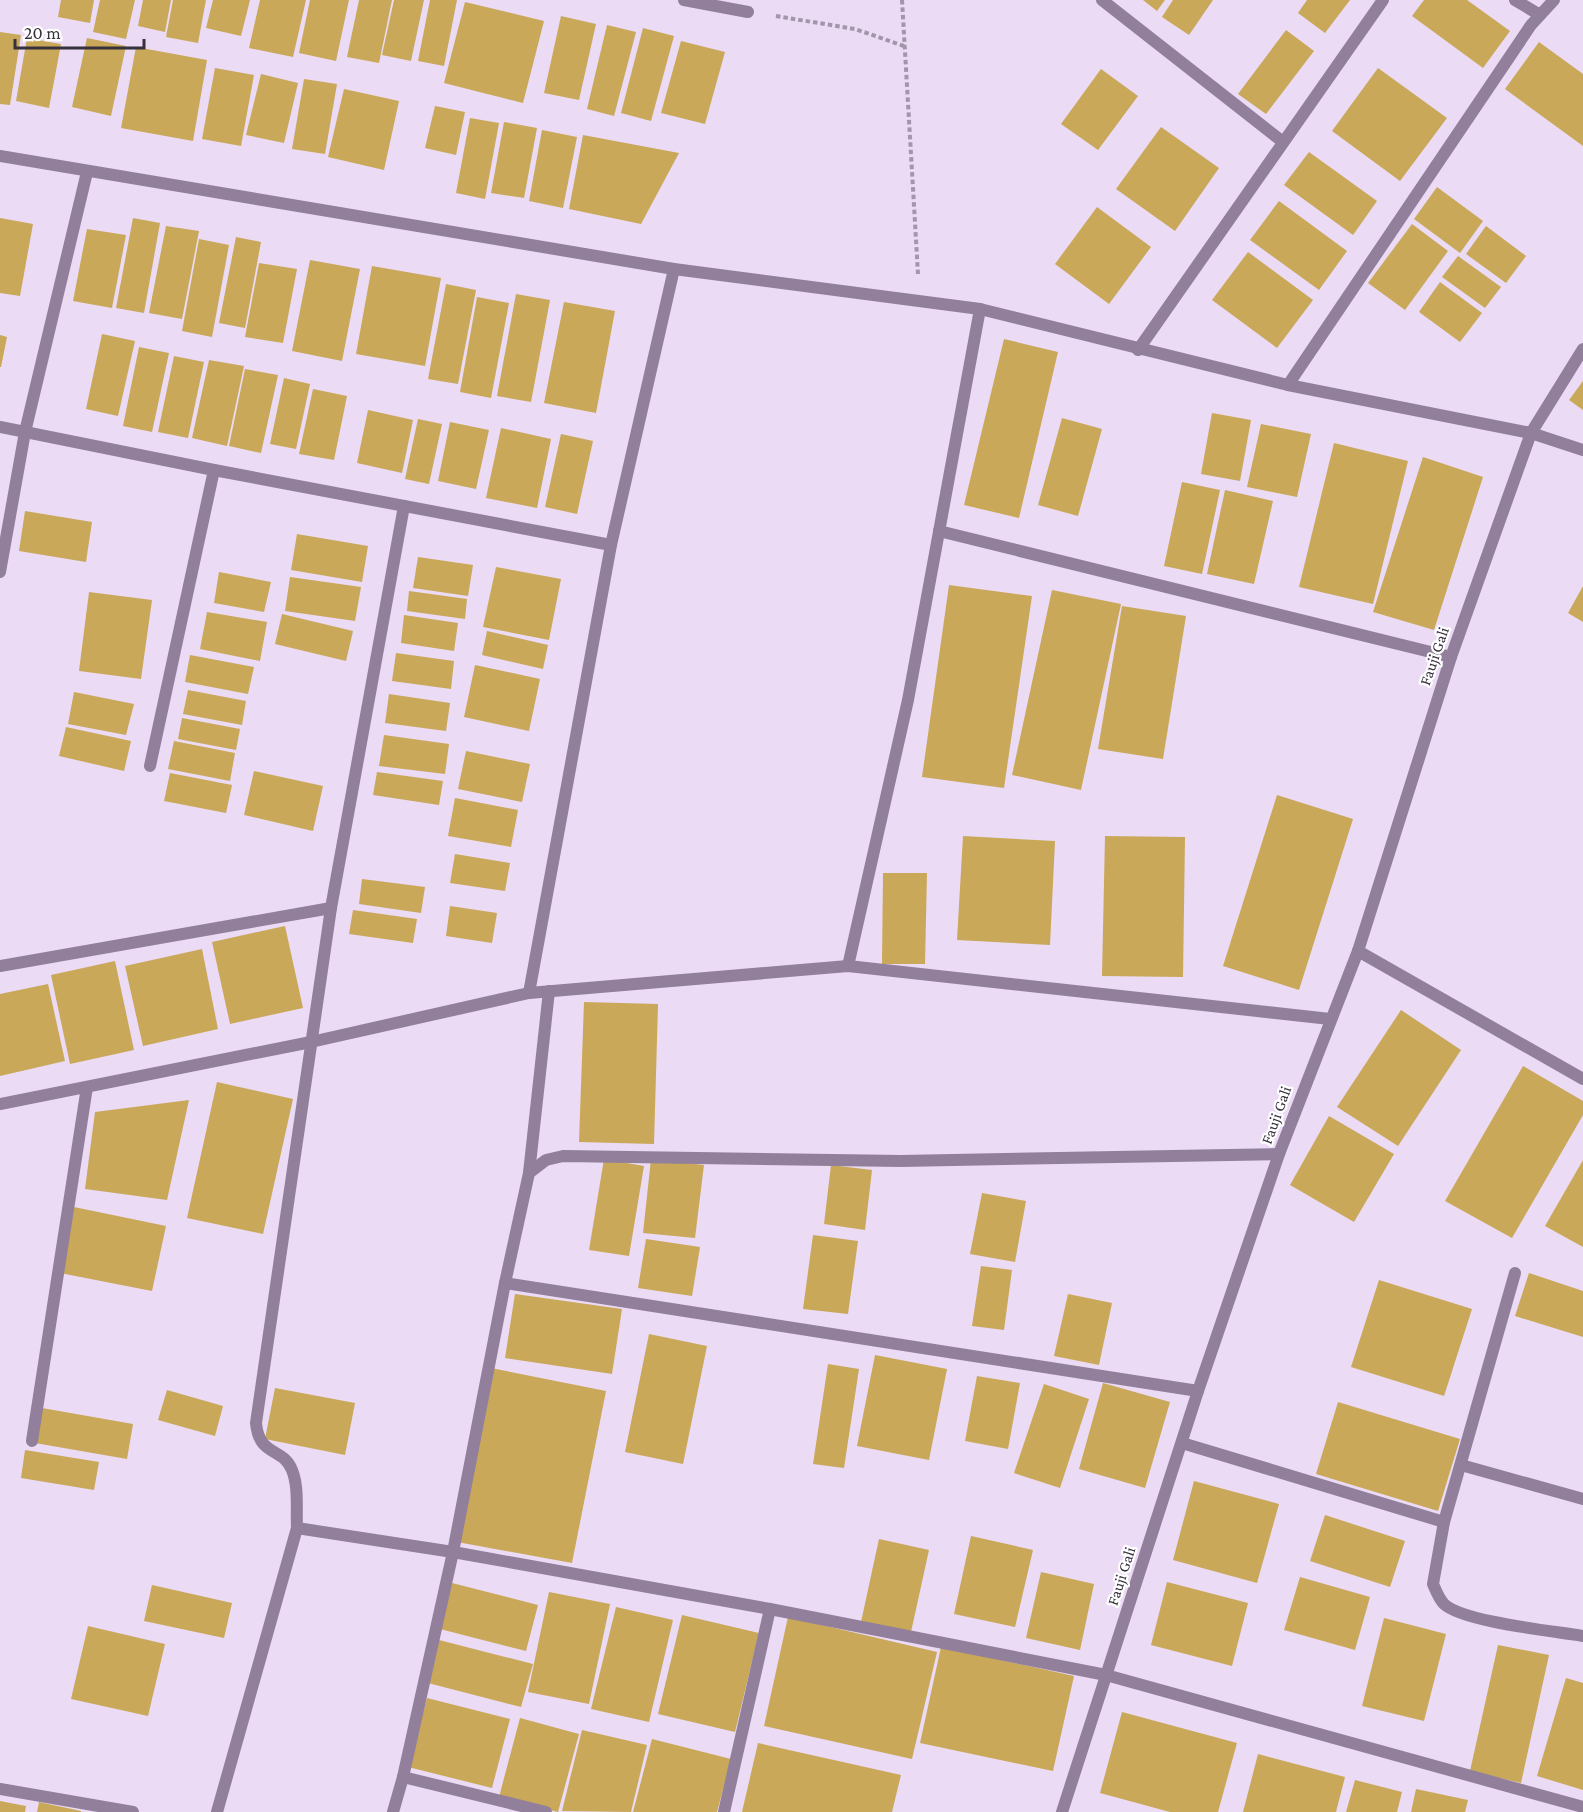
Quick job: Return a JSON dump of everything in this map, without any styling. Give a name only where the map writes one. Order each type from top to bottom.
[{"type":"street","points":[[684,0],[748,12]]},
{"type":"street","points":[[1102,0],[1283,142]]},
{"type":"street","points":[[1138,350],[1383,0]]},
{"type":"street","points":[[1515,0],[1540,15]]},
{"type":"street","points":[[1288,385],[1540,15],[1554,0]]},
{"type":"street","points":[[0,156],[674,269],[980,309],[1138,350],[1288,385],[1531,433],[1583,450]]},
{"type":"street","points":[[0,572],[25,432],[87,172]]},
{"type":"street","points":[[529,993],[611,545],[674,269]]},
{"type":"street","points":[[848,966],[908,700],[980,309]]},
{"type":"street","name":"Fauji Gali","points":[[1062,1812],[1198,1391],[1280,1154],[1358,951],[1451,657],[1531,433],[1583,349]]},
{"type":"street","points":[[0,426],[214,470],[611,545]]},
{"type":"street","points":[[150,766],[214,470]]},
{"type":"street","points":[[217,1812],[297,1528],[292,1469],[286,1461],[262,1444],[257,1435],[256,1423],[331,908],[404,507]]},
{"type":"street","points":[[939,531],[1451,657]]},
{"type":"street","points":[[0,966],[331,908]]},
{"type":"street","points":[[1358,951],[1583,1079]]},
{"type":"street","points":[[0,1104],[310,1042],[529,993],[848,966],[1330,1019]]},
{"type":"street","points":[[393,1812],[403,1777],[453,1552],[505,1283],[529,1173],[549,991]]},
{"type":"street","points":[[32,1441],[87,1087]]},
{"type":"street","points":[[529,1173],[546,1160],[563,1156],[901,1161],[1280,1154]]},
{"type":"street","points":[[1515,1273],[1444,1522],[1433,1584],[1445,1605],[1466,1616],[1583,1636]]},
{"type":"street","points":[[505,1283],[1198,1391]]},
{"type":"street","points":[[1182,1443],[1444,1522]]},
{"type":"street","points":[[1461,1465],[1583,1498]]},
{"type":"street","points":[[297,1528],[453,1552],[770,1609],[1106,1675],[1583,1807]]},
{"type":"street","points":[[724,1812],[770,1609]]},
{"type":"street","points":[[403,1777],[546,1812]]},
{"type":"street","points":[[0,1790],[133,1812]]},
{"type":"path","points":[[902,0],[920,301]]},
{"type":"path","points":[[748,12],[855,29],[904,46]]},
{"type":"building","points":[[61,0],[94,0],[90,23],[58,17]]},
{"type":"building","points":[[100,0],[135,0],[126,39],[93,32]]},
{"type":"building","points":[[143,0],[171,0],[165,32],[138,26]]},
{"type":"building","points":[[173,0],[206,0],[198,43],[166,37]]},
{"type":"building","points":[[213,0],[250,0],[241,36],[206,28]]},
{"type":"building","points":[[260,0],[306,0],[293,57],[249,48]]},
{"type":"building","points":[[310,0],[349,0],[336,61],[299,53]]},
{"type":"building","points":[[359,0],[392,0],[379,63],[347,57]]},
{"type":"building","points":[[394,0],[424,0],[411,61],[382,55]]},
{"type":"building","points":[[430,0],[457,0],[444,66],[418,61]]},
{"type":"building","points":[[1143,0],[1165,0],[1157,11]]},
{"type":"building","points":[[1173,0],[1213,0],[1189,35],[1162,17]]},
{"type":"building","points":[[1307,0],[1350,0],[1325,33],[1298,13]]},
{"type":"building","points":[[1424,0],[1467,0],[1510,31],[1483,68],[1412,16]]},
{"type":"building","points":[[465,2],[544,21],[523,103],[444,83]]},
{"type":"building","points":[[561,16],[596,24],[579,100],[544,93]]},
{"type":"building","points":[[607,25],[636,32],[614,116],[587,109]]},
{"type":"building","points":[[643,28],[674,36],[651,121],[621,113]]},
{"type":"building","points":[[1286,30],[1314,51],[1266,114],[1238,94]]},
{"type":"building","points":[[0,32],[21,35],[10,105],[0,104]]},
{"type":"building","points":[[27,38],[61,44],[49,108],[16,101]]},
{"type":"building","points":[[87,38],[126,46],[111,116],[72,107]]},
{"type":"building","points":[[681,41],[725,52],[705,124],[661,113]]},
{"type":"building","points":[[1539,42],[1583,74],[1583,146],[1505,89]]},
{"type":"building","points":[[136,47],[207,60],[193,141],[121,128]]},
{"type":"building","points":[[215,68],[254,75],[241,146],[202,139]]},
{"type":"building","points":[[1378,68],[1447,118],[1400,181],[1332,131]]},
{"type":"building","points":[[1101,69],[1138,96],[1098,150],[1061,124]]},
{"type":"building","points":[[261,74],[298,83],[284,143],[246,135]]},
{"type":"building","points":[[304,79],[337,84],[325,154],[292,149]]},
{"type":"building","points":[[344,89],[399,101],[384,170],[328,157]]},
{"type":"building","points":[[435,106],[465,112],[456,155],[425,148]]},
{"type":"building","points":[[470,118],[499,123],[485,199],[456,193]]},
{"type":"building","points":[[504,122],[537,128],[524,198],[491,193]]},
{"type":"building","points":[[1161,127],[1219,168],[1175,231],[1116,189]]},
{"type":"building","points":[[542,130],[577,137],[563,208],[529,201]]},
{"type":"building","points":[[583,135],[679,153],[641,224],[569,209]]},
{"type":"building","points":[[1309,152],[1377,201],[1353,235],[1284,185]]},
{"type":"building","points":[[1437,187],[1483,221],[1460,253],[1414,219]]},
{"type":"building","points":[[1279,201],[1347,251],[1319,290],[1250,240]]},
{"type":"building","points":[[1097,207],[1151,247],[1109,304],[1055,264]]},
{"type":"building","points":[[0,218],[33,224],[20,296],[0,293]]},
{"type":"building","points":[[133,218],[160,223],[144,313],[116,308]]},
{"type":"building","points":[[1412,224],[1448,251],[1405,310],[1368,283]]},
{"type":"building","points":[[166,226],[199,231],[182,319],[149,313]]},
{"type":"building","points":[[1486,226],[1526,256],[1506,283],[1466,254]]},
{"type":"building","points":[[87,229],[126,235],[112,308],[73,301]]},
{"type":"building","points":[[236,237],[261,242],[245,328],[219,323]]},
{"type":"building","points":[[199,239],[229,245],[212,337],[182,331]]},
{"type":"building","points":[[1248,252],[1313,300],[1277,348],[1212,300]]},
{"type":"building","points":[[1458,256],[1501,287],[1485,308],[1442,277]]},
{"type":"building","points":[[310,260],[360,269],[342,361],[292,351]]},
{"type":"building","points":[[259,263],[297,269],[283,343],[245,337]]},
{"type":"building","points":[[372,266],[441,278],[425,366],[356,354]]},
{"type":"building","points":[[1440,282],[1482,313],[1460,342],[1419,312]]},
{"type":"building","points":[[446,284],[476,290],[458,384],[428,379]]},
{"type":"building","points":[[516,294],[550,300],[531,402],[497,396]]},
{"type":"building","points":[[477,297],[509,303],[491,398],[460,392]]},
{"type":"building","points":[[564,302],[615,311],[596,413],[544,403]]},
{"type":"building","points":[[102,334],[135,341],[118,416],[86,409]]},
{"type":"building","points":[[0,335],[7,337],[1,367],[0,367]]},
{"type":"building","points":[[1004,339],[1058,352],[1019,518],[964,505]]},
{"type":"building","points":[[139,347],[169,353],[152,432],[123,426]]},
{"type":"building","points":[[174,356],[204,362],[188,438],[158,432]]},
{"type":"building","points":[[209,360],[244,366],[227,446],[192,438]]},
{"type":"building","points":[[245,369],[278,375],[261,453],[229,446]]},
{"type":"building","points":[[284,378],[310,384],[296,449],[270,444]]},
{"type":"building","points":[[1583,381],[1583,410],[1569,400]]},
{"type":"building","points":[[313,389],[347,396],[334,460],[299,454]]},
{"type":"building","points":[[368,410],[413,420],[402,473],[357,463]]},
{"type":"building","points":[[1212,413],[1251,420],[1240,481],[1201,474]]},
{"type":"building","points":[[1062,418],[1102,429],[1078,516],[1038,505]]},
{"type":"building","points":[[418,419],[442,424],[429,484],[405,479]]},
{"type":"building","points":[[450,422],[489,430],[476,489],[438,481]]},
{"type":"building","points":[[1261,424],[1311,434],[1297,497],[1247,487]]},
{"type":"building","points":[[501,428],[551,439],[537,508],[486,498]]},
{"type":"building","points":[[561,434],[593,441],[577,514],[545,507]]},
{"type":"building","points":[[1334,443],[1408,461],[1373,604],[1299,587]]},
{"type":"building","points":[[1423,457],[1483,477],[1434,630],[1373,612]]},
{"type":"building","points":[[1182,482],[1220,490],[1202,574],[1164,566]]},
{"type":"building","points":[[1225,490],[1273,501],[1254,584],[1207,574]]},
{"type":"building","points":[[25,511],[92,522],[86,562],[19,551]]},
{"type":"building","points":[[297,534],[368,546],[362,582],[291,570]]},
{"type":"building","points":[[418,557],[473,565],[468,596],[413,588]]},
{"type":"building","points":[[496,567],[561,579],[549,640],[483,627]]},
{"type":"building","points":[[219,572],[271,582],[264,612],[214,603]]},
{"type":"building","points":[[290,577],[361,587],[355,621],[285,611]]},
{"type":"building","points":[[949,585],[1032,596],[1004,788],[922,777]]},
{"type":"building","points":[[1583,586],[1583,622],[1568,613]]},
{"type":"building","points":[[1052,590],[1121,604],[1081,790],[1012,775]]},
{"type":"building","points":[[409,591],[467,599],[465,619],[407,611]]},
{"type":"building","points":[[89,592],[152,600],[141,679],[79,671]]},
{"type":"building","points":[[1122,606],[1186,616],[1163,759],[1098,749]]},
{"type":"building","points":[[207,612],[267,622],[260,661],[200,649]]},
{"type":"building","points":[[282,614],[353,631],[346,661],[275,644]]},
{"type":"building","points":[[404,615],[458,623],[454,651],[401,643]]},
{"type":"building","points":[[487,631],[548,645],[543,669],[482,655]]},
{"type":"building","points":[[396,653],[454,661],[451,689],[392,681]]},
{"type":"building","points":[[190,655],[254,667],[248,694],[185,682]]},
{"type":"building","points":[[475,665],[540,679],[529,731],[464,717]]},
{"type":"building","points":[[188,690],[246,701],[242,725],[183,714]]},
{"type":"building","points":[[74,692],[134,704],[126,735],[68,724]]},
{"type":"building","points":[[389,694],[450,703],[446,731],[385,723]]},
{"type":"building","points":[[182,718],[240,729],[236,750],[178,739]]},
{"type":"building","points":[[66,727],[131,741],[124,771],[59,756]]},
{"type":"building","points":[[384,735],[449,744],[445,774],[379,766]]},
{"type":"building","points":[[174,741],[235,753],[230,781],[168,769]]},
{"type":"building","points":[[466,751],[530,764],[522,802],[458,789]]},
{"type":"building","points":[[254,771],[323,786],[313,831],[244,815]]},
{"type":"building","points":[[377,772],[443,781],[439,805],[373,795]]},
{"type":"building","points":[[170,773],[232,785],[226,813],[164,801]]},
{"type":"building","points":[[1277,795],[1353,819],[1299,990],[1223,966]]},
{"type":"building","points":[[455,798],[518,810],[511,847],[448,836]]},
{"type":"building","points":[[963,836],[1055,841],[1050,945],[957,940]]},
{"type":"building","points":[[1105,836],[1185,837],[1183,977],[1102,976]]},
{"type":"building","points":[[455,854],[510,863],[505,891],[450,883]]},
{"type":"building","points":[[883,873],[927,873],[925,964],[882,964]]},
{"type":"building","points":[[362,879],[425,887],[421,913],[359,904]]},
{"type":"building","points":[[450,906],[497,913],[492,943],[446,936]]},
{"type":"building","points":[[353,910],[417,919],[413,943],[349,934]]},
{"type":"building","points":[[285,926],[303,1008],[230,1024],[212,942]]},
{"type":"building","points":[[202,949],[218,1029],[143,1046],[125,966]]},
{"type":"building","points":[[115,961],[134,1050],[70,1064],[51,975]]},
{"type":"building","points":[[48,984],[65,1061],[0,1076],[0,994]]},
{"type":"building","points":[[584,1002],[658,1004],[654,1144],[579,1142]]},
{"type":"building","points":[[1401,1010],[1461,1050],[1398,1146],[1337,1107]]},
{"type":"building","points":[[1523,1066],[1583,1101],[1583,1115],[1512,1238],[1445,1201]]},
{"type":"building","points":[[217,1082],[293,1099],[263,1234],[187,1218]]},
{"type":"building","points":[[189,1100],[167,1200],[85,1189],[95,1112]]},
{"type":"building","points":[[1329,1116],[1394,1154],[1354,1222],[1290,1185]]},
{"type":"building","points":[[604,1159],[644,1166],[629,1256],[589,1250]]},
{"type":"building","points":[[651,1159],[704,1165],[695,1238],[643,1233]]},
{"type":"building","points":[[1583,1160],[1583,1247],[1545,1226]]},
{"type":"building","points":[[831,1165],[872,1170],[865,1230],[824,1224]]},
{"type":"building","points":[[982,1193],[1026,1201],[1015,1262],[970,1254]]},
{"type":"building","points":[[74,1207],[166,1226],[152,1291],[60,1273]]},
{"type":"building","points":[[813,1235],[858,1241],[848,1314],[803,1309]]},
{"type":"building","points":[[646,1239],[700,1247],[692,1296],[638,1288]]},
{"type":"building","points":[[981,1266],[1012,1270],[1004,1330],[972,1326]]},
{"type":"building","points":[[1529,1273],[1583,1291],[1583,1337],[1515,1316]]},
{"type":"building","points":[[1379,1280],[1472,1309],[1444,1396],[1351,1367]]},
{"type":"building","points":[[515,1294],[622,1309],[612,1374],[505,1358]]},
{"type":"building","points":[[1068,1294],[1112,1303],[1099,1365],[1054,1356]]},
{"type":"building","points":[[649,1334],[707,1346],[683,1464],[625,1452]]},
{"type":"building","points":[[875,1355],[947,1369],[929,1460],[857,1446]]},
{"type":"building","points":[[828,1364],[859,1369],[844,1468],[813,1464]]},
{"type":"building","points":[[491,1368],[606,1391],[572,1563],[457,1542]]},
{"type":"building","points":[[977,1376],[1020,1383],[1008,1449],[965,1441]]},
{"type":"building","points":[[1103,1383],[1170,1402],[1145,1488],[1079,1469]]},
{"type":"building","points":[[1044,1384],[1089,1399],[1060,1488],[1014,1473]]},
{"type":"building","points":[[275,1388],[355,1403],[345,1455],[265,1439]]},
{"type":"building","points":[[167,1390],[223,1406],[215,1436],[158,1420]]},
{"type":"building","points":[[1338,1402],[1460,1439],[1438,1511],[1316,1474]]},
{"type":"building","points":[[42,1408],[133,1424],[127,1459],[35,1443]]},
{"type":"building","points":[[25,1450],[99,1462],[94,1490],[21,1478]]},
{"type":"building","points":[[1194,1481],[1279,1504],[1257,1583],[1173,1560]]},
{"type":"building","points":[[1325,1515],[1405,1541],[1390,1587],[1310,1561]]},
{"type":"building","points":[[971,1536],[1033,1550],[1015,1627],[954,1614]]},
{"type":"building","points":[[879,1539],[929,1550],[911,1632],[861,1622]]},
{"type":"building","points":[[1041,1572],[1094,1584],[1080,1650],[1026,1638]]},
{"type":"building","points":[[1300,1577],[1370,1597],[1355,1650],[1284,1630]]},
{"type":"building","points":[[1167,1582],[1248,1603],[1232,1666],[1151,1645]]},
{"type":"building","points":[[452,1583],[538,1605],[526,1651],[440,1629]]},
{"type":"building","points":[[152,1585],[232,1603],[224,1638],[144,1621]]},
{"type":"building","points":[[549,1592],[610,1604],[589,1704],[528,1692]]},
{"type":"building","points":[[616,1607],[673,1620],[649,1722],[591,1709]]},
{"type":"building","points":[[682,1615],[759,1633],[735,1732],[658,1714]]},
{"type":"building","points":[[788,1617],[937,1652],[912,1759],[764,1726]]},
{"type":"building","points":[[1384,1618],[1446,1634],[1424,1721],[1362,1706]]},
{"type":"building","points":[[88,1626],[165,1644],[148,1716],[71,1699]]},
{"type":"building","points":[[439,1640],[533,1664],[521,1707],[428,1683]]},
{"type":"building","points":[[1498,1645],[1549,1655],[1521,1783],[1470,1771]]},
{"type":"building","points":[[941,1647],[1074,1676],[1053,1771],[920,1743]]},
{"type":"building","points":[[1566,1678],[1583,1683],[1583,1790],[1537,1776]]},
{"type":"building","points":[[427,1698],[510,1719],[492,1788],[408,1767]]},
{"type":"building","points":[[1122,1712],[1237,1743],[1218,1812],[1170,1812],[1100,1793]]},
{"type":"building","points":[[520,1718],[579,1734],[558,1812],[499,1797]]},
{"type":"building","points":[[582,1730],[647,1745],[631,1812],[562,1811]]},
{"type":"building","points":[[652,1739],[731,1759],[717,1812],[633,1812]]},
{"type":"building","points":[[758,1743],[901,1775],[892,1812],[742,1812]]},
{"type":"building","points":[[1258,1754],[1345,1777],[1336,1812],[1243,1812]]},
{"type":"building","points":[[1355,1780],[1402,1792],[1397,1812],[1346,1812]]},
{"type":"building","points":[[1416,1789],[1468,1800],[1465,1812],[1411,1812]]},
{"type":"building","points":[[0,1801],[26,1806],[25,1812],[0,1812]]},
{"type":"building","points":[[39,1802],[81,1811],[81,1812],[37,1812]]}]
